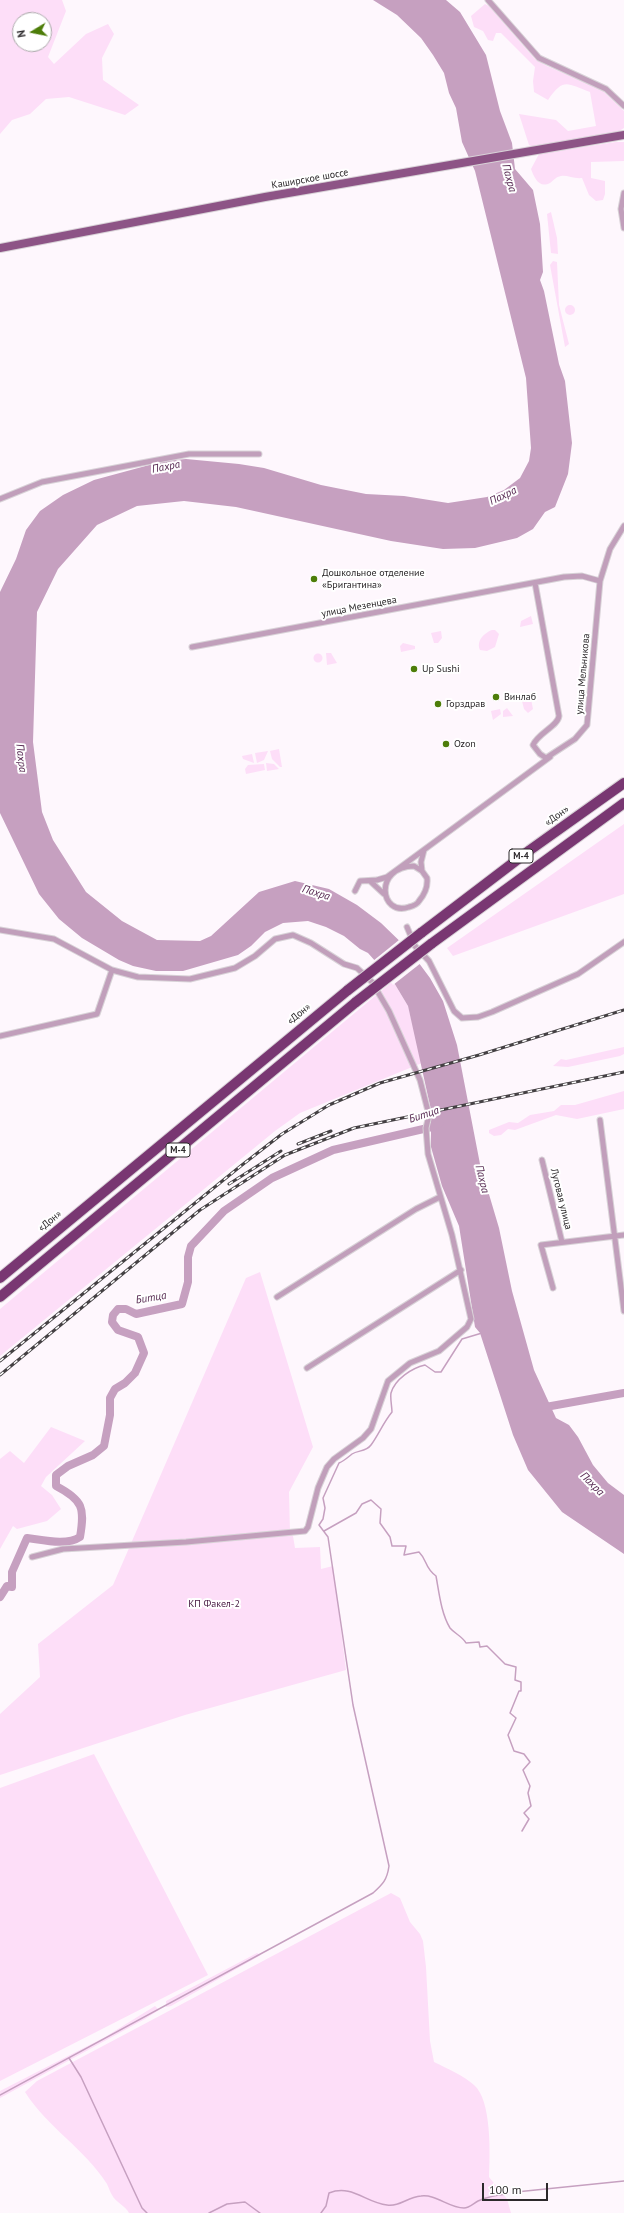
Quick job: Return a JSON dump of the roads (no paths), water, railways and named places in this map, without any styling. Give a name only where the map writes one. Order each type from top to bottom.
[{"type":"highway","name":"«Дон»","points":[[0,1278],[348,990],[530,850],[624,782]]},
{"type":"highway","name":"М-4","points":[[0,1297],[356,1002],[431,944],[624,802]]},
{"type":"main road","name":"Каширское шоссе","points":[[0,248],[449,165],[624,135]]},
{"type":"street","points":[[488,0],[538,58],[606,89],[624,106]]},
{"type":"street","points":[[624,193],[621,209],[624,228]]},
{"type":"street","points":[[0,499],[42,482],[188,454],[259,454]]},
{"type":"street","name":"улица Мельникова","points":[[535,583],[560,718],[536,737],[533,745],[543,757],[550,756],[580,734],[589,719],[600,580],[610,549],[624,526]]},
{"type":"street","name":"улица Мезенцева","points":[[192,647],[577,576],[600,580]]},
{"type":"street","points":[[355,891],[360,881],[370,881],[387,877],[550,756]]},
{"type":"street","points":[[370,881],[384,894],[388,902],[397,908],[407,908],[417,904],[425,893],[428,883],[422,871],[421,862],[424,850]]},
{"type":"street","points":[[384,894],[386,880],[396,870],[414,866],[422,871]]},
{"type":"street","points":[[407,926],[415,946],[429,961],[454,1011],[462,1018],[478,1017],[492,1012],[572,977],[624,942]]},
{"type":"street","points":[[0,930],[54,939],[112,970],[138,977],[190,979],[235,968],[255,956],[275,938],[293,935],[311,943],[344,964],[357,968],[372,982],[389,1011],[420,1080],[429,1115],[426,1128],[428,1154],[461,1270],[471,1319],[467,1327],[439,1351],[410,1363],[388,1381],[371,1429],[363,1438],[334,1459],[327,1467],[318,1488],[308,1528],[305,1531],[186,1542],[63,1548],[32,1557]]},
{"type":"street","points":[[0,1036],[97,1014],[112,970]]},
{"type":"street","points":[[600,1120],[624,1311]]},
{"type":"street","name":"Луговая улица","points":[[542,1160],[562,1242]]},
{"type":"street","points":[[277,1297],[416,1209],[440,1197]]},
{"type":"street","name":"Луговая улица","points":[[553,1288],[541,1245],[624,1235]]},
{"type":"street","points":[[307,1368],[461,1270]]},
{"type":"water","name":"Пахра","points":[[373,0],[446,0],[460,12],[486,55],[500,111],[512,143],[515,169],[533,190],[540,224],[543,272],[540,280],[544,291],[559,364],[565,381],[572,443],[568,474],[555,507],[545,512],[533,529],[517,538],[475,548],[443,549],[391,541],[236,507],[184,501],[137,506],[97,525],[58,569],[37,612],[33,742],[42,812],[53,840],[86,892],[122,921],[157,940],[200,941],[211,936],[259,892],[295,881],[329,889],[357,905],[381,923],[410,951],[430,978],[443,1001],[457,1045],[480,1164],[499,1228],[512,1291],[534,1370],[556,1418],[569,1425],[578,1437],[593,1465],[608,1483],[624,1495],[624,1554],[562,1512],[528,1470],[513,1435],[480,1333],[475,1327],[459,1226],[442,1186],[431,1147],[431,1110],[408,1006],[393,981],[368,953],[360,949],[344,936],[326,927],[308,921],[283,923],[265,932],[251,946],[238,955],[183,971],[156,971],[133,966],[119,960],[82,938],[59,919],[39,894],[0,813],[0,592],[16,559],[26,530],[40,511],[63,495],[94,480],[164,461],[186,459],[264,468],[321,485],[366,494],[404,496],[448,503],[487,497],[504,490],[520,478],[529,461],[531,448],[526,378],[475,171],[462,142],[456,108],[449,93],[444,73],[421,38],[397,15]]},
{"type":"waterway","name":"Битца","points":[[0,1597],[7,1586],[12,1587],[12,1572],[27,1538],[62,1542],[75,1540],[80,1537],[82,1527],[82,1512],[80,1506],[72,1496],[56,1486],[56,1475],[68,1466],[93,1455],[104,1446],[110,1415],[110,1398],[115,1389],[125,1383],[135,1373],[144,1353],[138,1337],[118,1330],[112,1322],[113,1315],[118,1309],[126,1309],[136,1314],[182,1304],[188,1282],[188,1257],[191,1246],[224,1211],[272,1178],[333,1150],[432,1127],[440,1123]]},
{"type":"waterway","points":[[0,2095],[373,1893],[384,1881],[389,1866],[353,1705],[328,1537],[319,1525],[323,1519],[325,1508],[323,1498],[339,1463],[352,1454],[367,1449],[374,1441],[392,1412],[391,1393],[396,1383],[410,1371],[425,1365],[435,1372],[441,1372],[462,1339],[482,1333]]},
{"type":"waterway","points":[[540,1408],[624,1393]]},
{"type":"waterway","points":[[324,1531],[356,1513],[362,1504],[371,1500],[381,1509],[380,1523],[390,1537],[392,1546],[406,1546],[404,1555],[419,1552],[432,1573],[436,1576],[442,1609],[450,1628],[466,1643],[479,1642],[480,1647],[487,1646],[505,1664],[516,1667],[515,1680],[521,1682],[521,1691],[519,1691],[510,1713],[516,1718],[508,1735],[514,1751],[524,1754],[530,1762],[523,1770],[530,1786],[528,1793],[531,1806],[524,1813],[529,1819],[522,1831]]},
{"type":"waterway","points":[[69,2058],[81,2077],[142,2208],[147,2213]]},
{"type":"waterway","points":[[516,2192],[624,2181]]},
{"type":"waterway","points":[[321,2213],[326,2206],[329,2193],[337,2191],[352,2192],[379,2204],[396,2205],[412,2198],[427,2196],[453,2206],[464,2208],[485,2198],[507,2194]]},
{"type":"waterway","points":[[209,2213],[227,2204],[245,2202],[260,2213]]},
{"type":"railway","points":[[0,1361],[242,1165],[282,1134],[329,1105],[380,1083],[479,1055],[624,1010]]},
{"type":"railway","points":[[0,1375],[200,1210],[285,1155],[354,1128],[624,1072]]},
{"type":"railway","points":[[298,1144],[331,1131]]},
{"type":"railway","points":[[229,1184],[281,1151]]},
{"type":"place","name":"Дошкольное отделение «Бригантина»","points":[[314,579]]},
{"type":"place","name":"Up Sushi","points":[[414,669]]},
{"type":"place","name":"Винлаб","points":[[496,697]]},
{"type":"place","name":"Горздрав","points":[[438,704]]},
{"type":"place","name":"Ozon","points":[[446,744]]},
{"type":"park label","name":"КП Факел-2","points":[[214,1604]]}]
